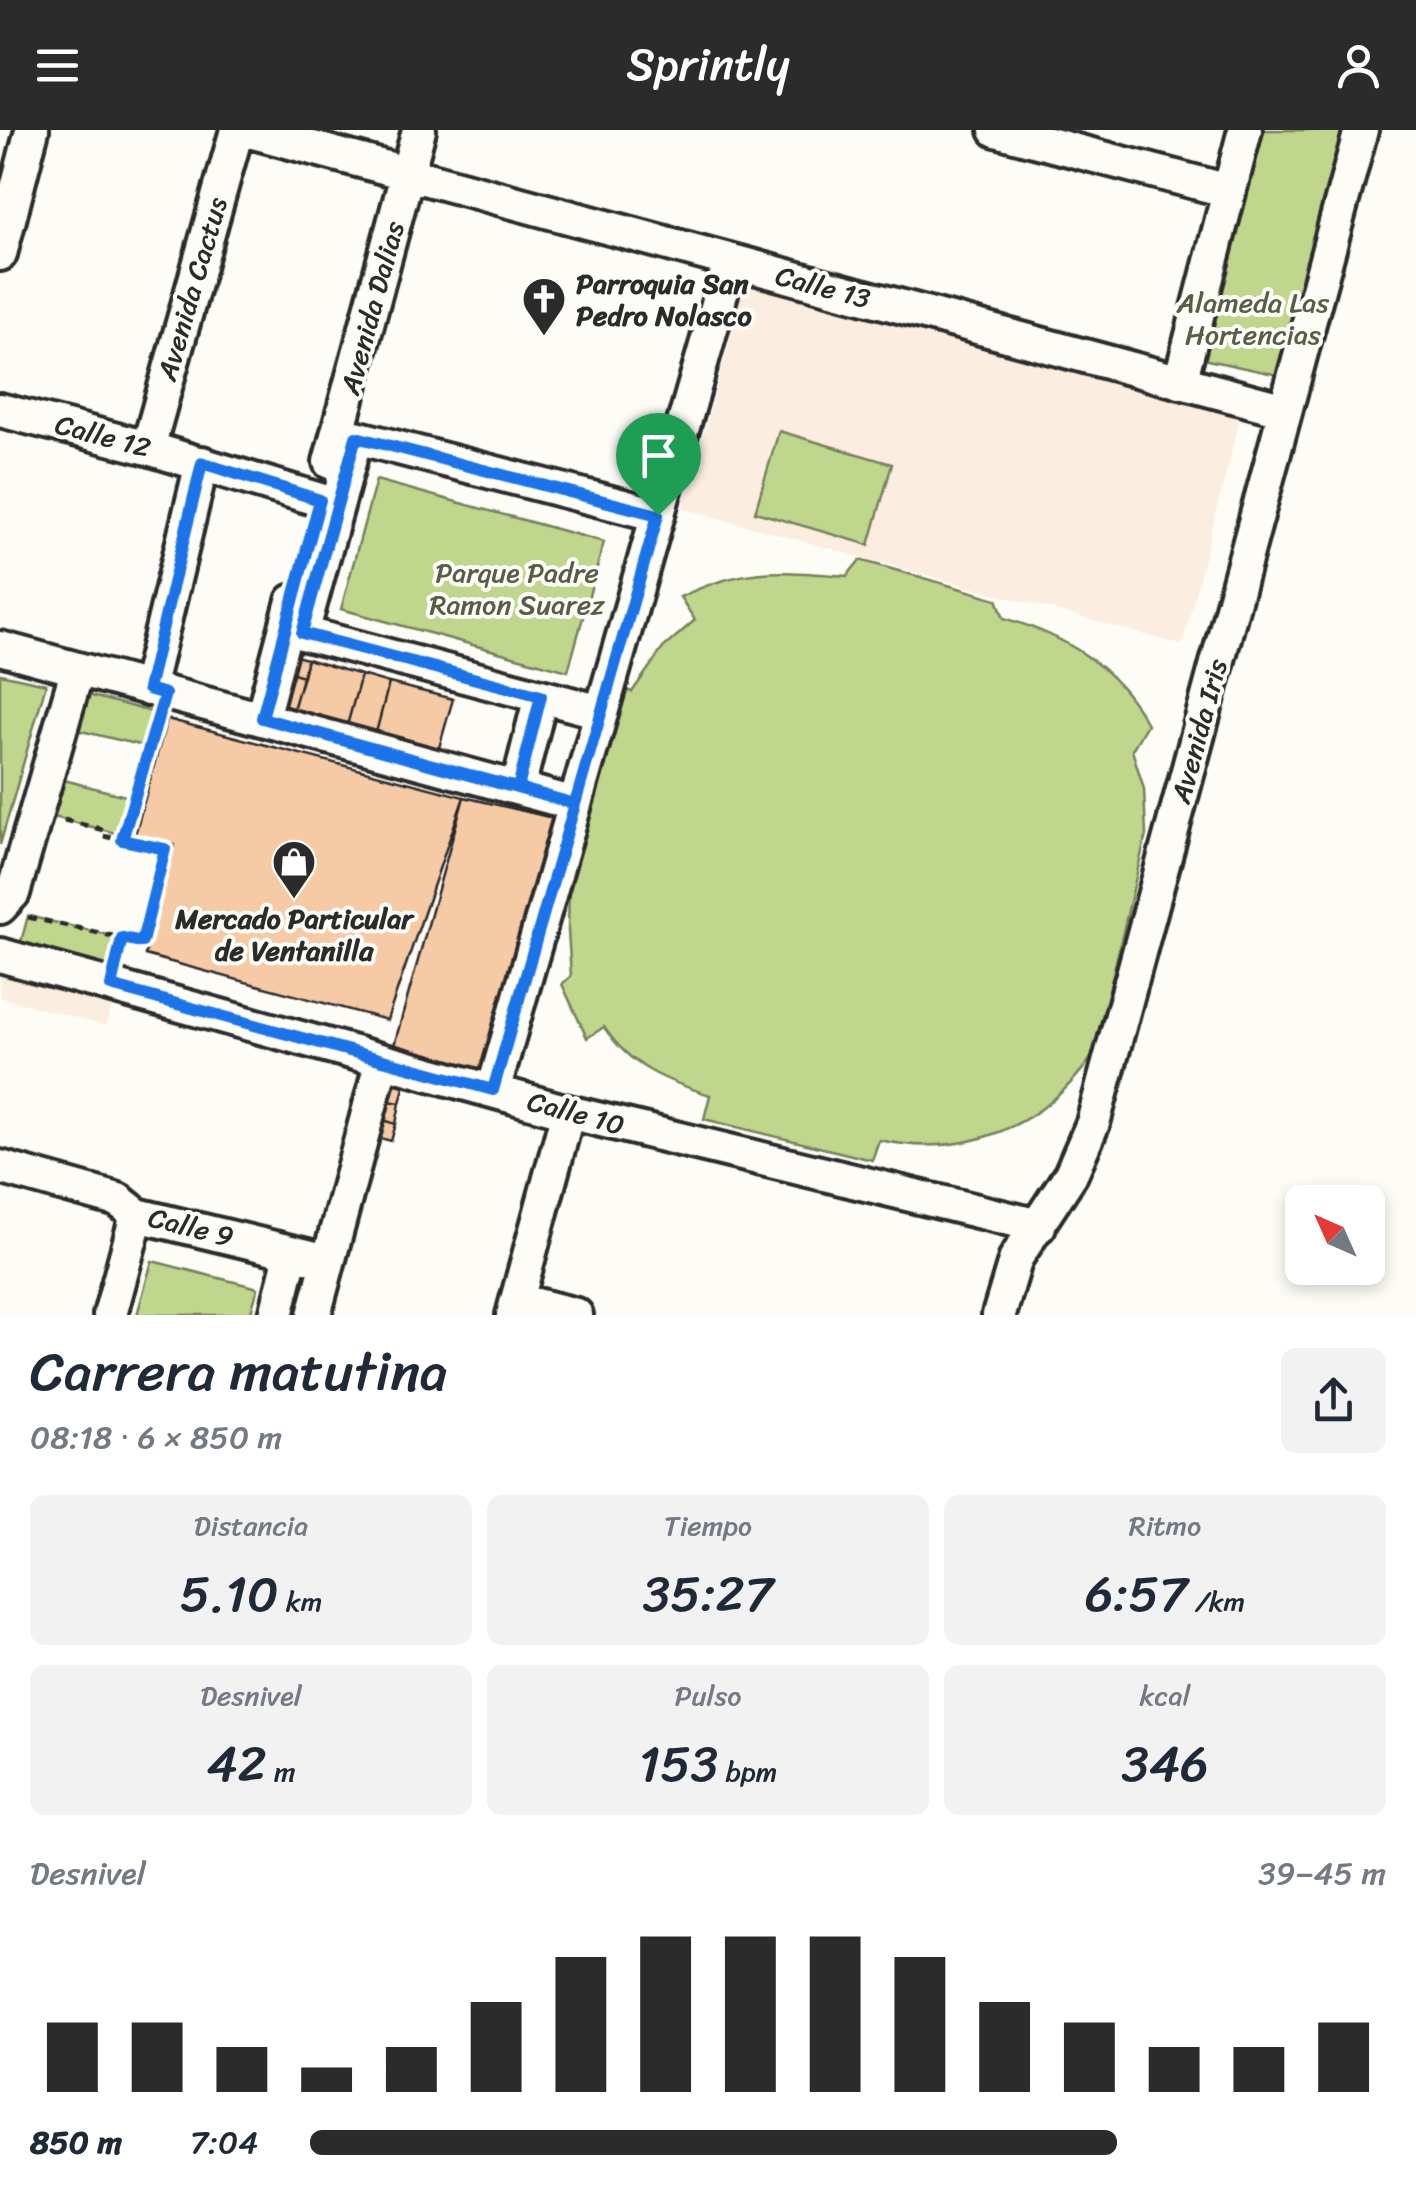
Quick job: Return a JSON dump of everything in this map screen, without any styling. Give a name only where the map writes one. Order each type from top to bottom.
[{"type":"street","points":[[0,254],[32,130]]},
{"type":"street","name":"Avenida Cactus","points":[[148,448],[237,130]]},
{"type":"street","name":"Calle 13","points":[[246,130],[1284,410]]},
{"type":"street","name":"Avenida Dalias","points":[[262,718],[420,130]]},
{"type":"street","points":[[1180,382],[1245,130]]},
{"type":"street","name":"Avenida Iris","points":[[999,1315],[1016,1258],[1071,1174],[1094,1124],[1362,130]]},
{"type":"street","points":[[1008,132],[1229,192]]},
{"type":"street","points":[[493,1090],[730,262]]},
{"type":"street","name":"Calle 12","points":[[0,410],[202,463],[320,500]]},
{"type":"street","name":"Avenida Dalias","points":[[541,696],[302,633],[356,437],[658,515]]},
{"type":"street","points":[[156,691],[202,463]]},
{"type":"street","points":[[0,648],[575,804]]},
{"type":"street","points":[[0,907],[13,893],[77,670]]},
{"type":"street","points":[[518,788],[541,696],[601,712]]},
{"type":"street","name":"Calle 10","points":[[8,958],[568,1112],[1039,1226]]},
{"type":"street","points":[[314,1315],[382,1061]]},
{"type":"street","points":[[568,1112],[515,1307],[576,1315]]},
{"type":"street","name":"Calle 9","points":[[0,1167],[118,1200],[137,1215],[328,1261]]},
{"type":"street","points":[[110,1315],[137,1215]]},
{"type":"street","points":[[276,1315],[289,1263],[283,1250]]},
{"type":"path","points":[[122,840],[156,691]]},
{"type":"path","points":[[8,958],[28,916],[142,942],[165,849],[103,836],[104,830],[54,817]]},
{"type":"path","points":[[111,986],[122,938]]},
{"type":"shaded area","points":[[746,282],[1241,414],[1182,645],[683,508]]},
{"type":"shaded area","points":[[0,955],[117,988],[106,1026],[0,997]]},
{"type":"green space","name":"Alameda Las Hortencias","points":[[1259,130],[1345,130],[1283,376],[1198,358]]},
{"type":"green space","points":[[779,431],[892,464],[869,545],[755,512]]},
{"type":"green space","name":"Parque Padre Ramon Suarez","points":[[376,480],[604,542],[568,671],[341,609]]},
{"type":"green space","points":[[860,560],[997,599],[1004,618],[1068,644],[1104,670],[1147,724],[1132,750],[1144,789],[1146,835],[1094,1054],[1052,1101],[1000,1132],[942,1145],[879,1140],[872,1160],[704,1119],[710,1095],[650,1071],[625,1053],[604,1027],[587,1038],[562,984],[571,976],[569,884],[626,690],[632,692],[663,648],[695,620],[680,597],[743,575],[847,576]]},
{"type":"green space","points":[[0,674],[46,684],[0,845]]},
{"type":"green space","points":[[88,695],[152,712],[144,746],[77,730]]},
{"type":"green space","points":[[64,780],[129,797],[119,834],[54,817]]},
{"type":"green space","points":[[28,916],[117,937],[111,986],[16,960]]},
{"type":"green space","points":[[152,1261],[258,1288],[250,1315],[137,1315]]},
{"type":"building","points":[[279,651],[307,659],[303,676],[275,667]]},
{"type":"building","points":[[279,651],[307,659],[289,725],[262,718]]},
{"type":"building","points":[[307,659],[361,675],[343,740],[289,725]]},
{"type":"building","points":[[275,667],[303,676],[293,709],[267,700]]},
{"type":"building","points":[[361,675],[389,683],[372,748],[343,740]]},
{"type":"building","points":[[389,683],[453,699],[434,765],[372,748]]},
{"type":"building","name":"Mercado Particular de Ventanilla","points":[[167,719],[464,797],[387,1020],[145,955],[174,845],[134,838]]},
{"type":"building","points":[[464,797],[561,820],[486,1083],[391,1056]]},
{"type":"building","points":[[409,1068],[400,1103],[372,1098]]},
{"type":"building","points":[[372,1098],[400,1103],[396,1124],[367,1115]]},
{"type":"building","points":[[367,1115],[396,1124],[391,1141],[362,1133]]},
{"type":"place","name":"Parroquia San Pedro Nolasco","points":[[544,337]]},
{"type":"place","name":"Mercado Particular de Ventanilla","points":[[294,900]]},
{"type":"route","points":[[658,515],[356,437],[302,633],[541,696],[518,788],[575,804],[493,1090],[111,986],[122,938],[142,942],[165,849],[122,840],[165,694],[148,689],[202,463],[320,500],[262,718],[575,804],[658,515]]}]
